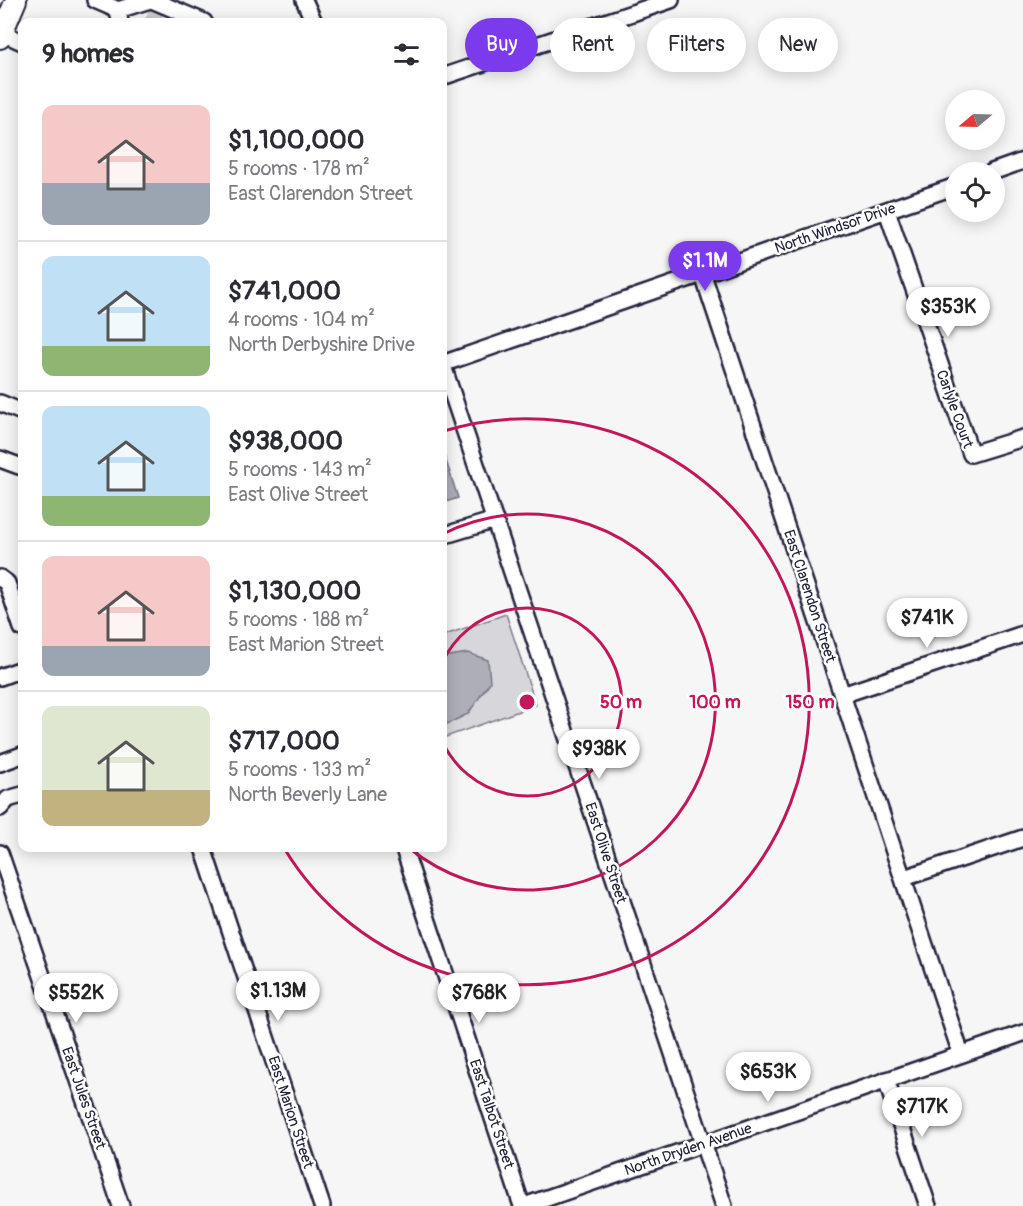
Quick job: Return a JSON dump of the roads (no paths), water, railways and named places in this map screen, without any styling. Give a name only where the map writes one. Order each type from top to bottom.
[{"type":"main road","points":[[1,35],[16,0]]},
{"type":"street","points":[[95,0],[122,13],[150,5],[191,18]]},
{"type":"street","points":[[304,0],[312,18]]},
{"type":"street","points":[[447,75],[671,0]]},
{"type":"street","points":[[1,35],[18,41]]},
{"type":"street","points":[[1005,167],[1023,161]]},
{"type":"street","name":"North Windsor Drive","points":[[447,363],[945,190]]},
{"type":"street","name":"Carlyle Court","points":[[887,211],[970,454],[1023,438]]},
{"type":"street","name":"East Clarendon Street","points":[[703,275],[961,1054]]},
{"type":"street","name":"East Olive Street","points":[[447,376],[724,1206]]},
{"type":"street","points":[[0,403],[18,410]]},
{"type":"street","points":[[0,459],[18,465]]},
{"type":"street","points":[[447,535],[495,520]]},
{"type":"street","points":[[0,578],[7,583],[18,615]]},
{"type":"street","points":[[842,694],[1023,634]]},
{"type":"street","points":[[0,677],[18,670]]},
{"type":"street","points":[[0,763],[18,756]]},
{"type":"street","points":[[0,808],[8,800],[18,796]]},
{"type":"street","points":[[904,878],[1023,838]]},
{"type":"street","name":"East Marion Street","points":[[204,852],[321,1206]]},
{"type":"street","name":"East Talbot Street","points":[[405,852],[523,1206]]},
{"type":"street","name":"East Jules Street","points":[[0,853],[121,1206]]},
{"type":"street","name":"North Dryden Avenue","points":[[523,1206],[1023,1033]]},
{"type":"street","points":[[886,1080],[928,1206]]},
{"type":"tunnel","points":[[147,14],[158,18]]}]
